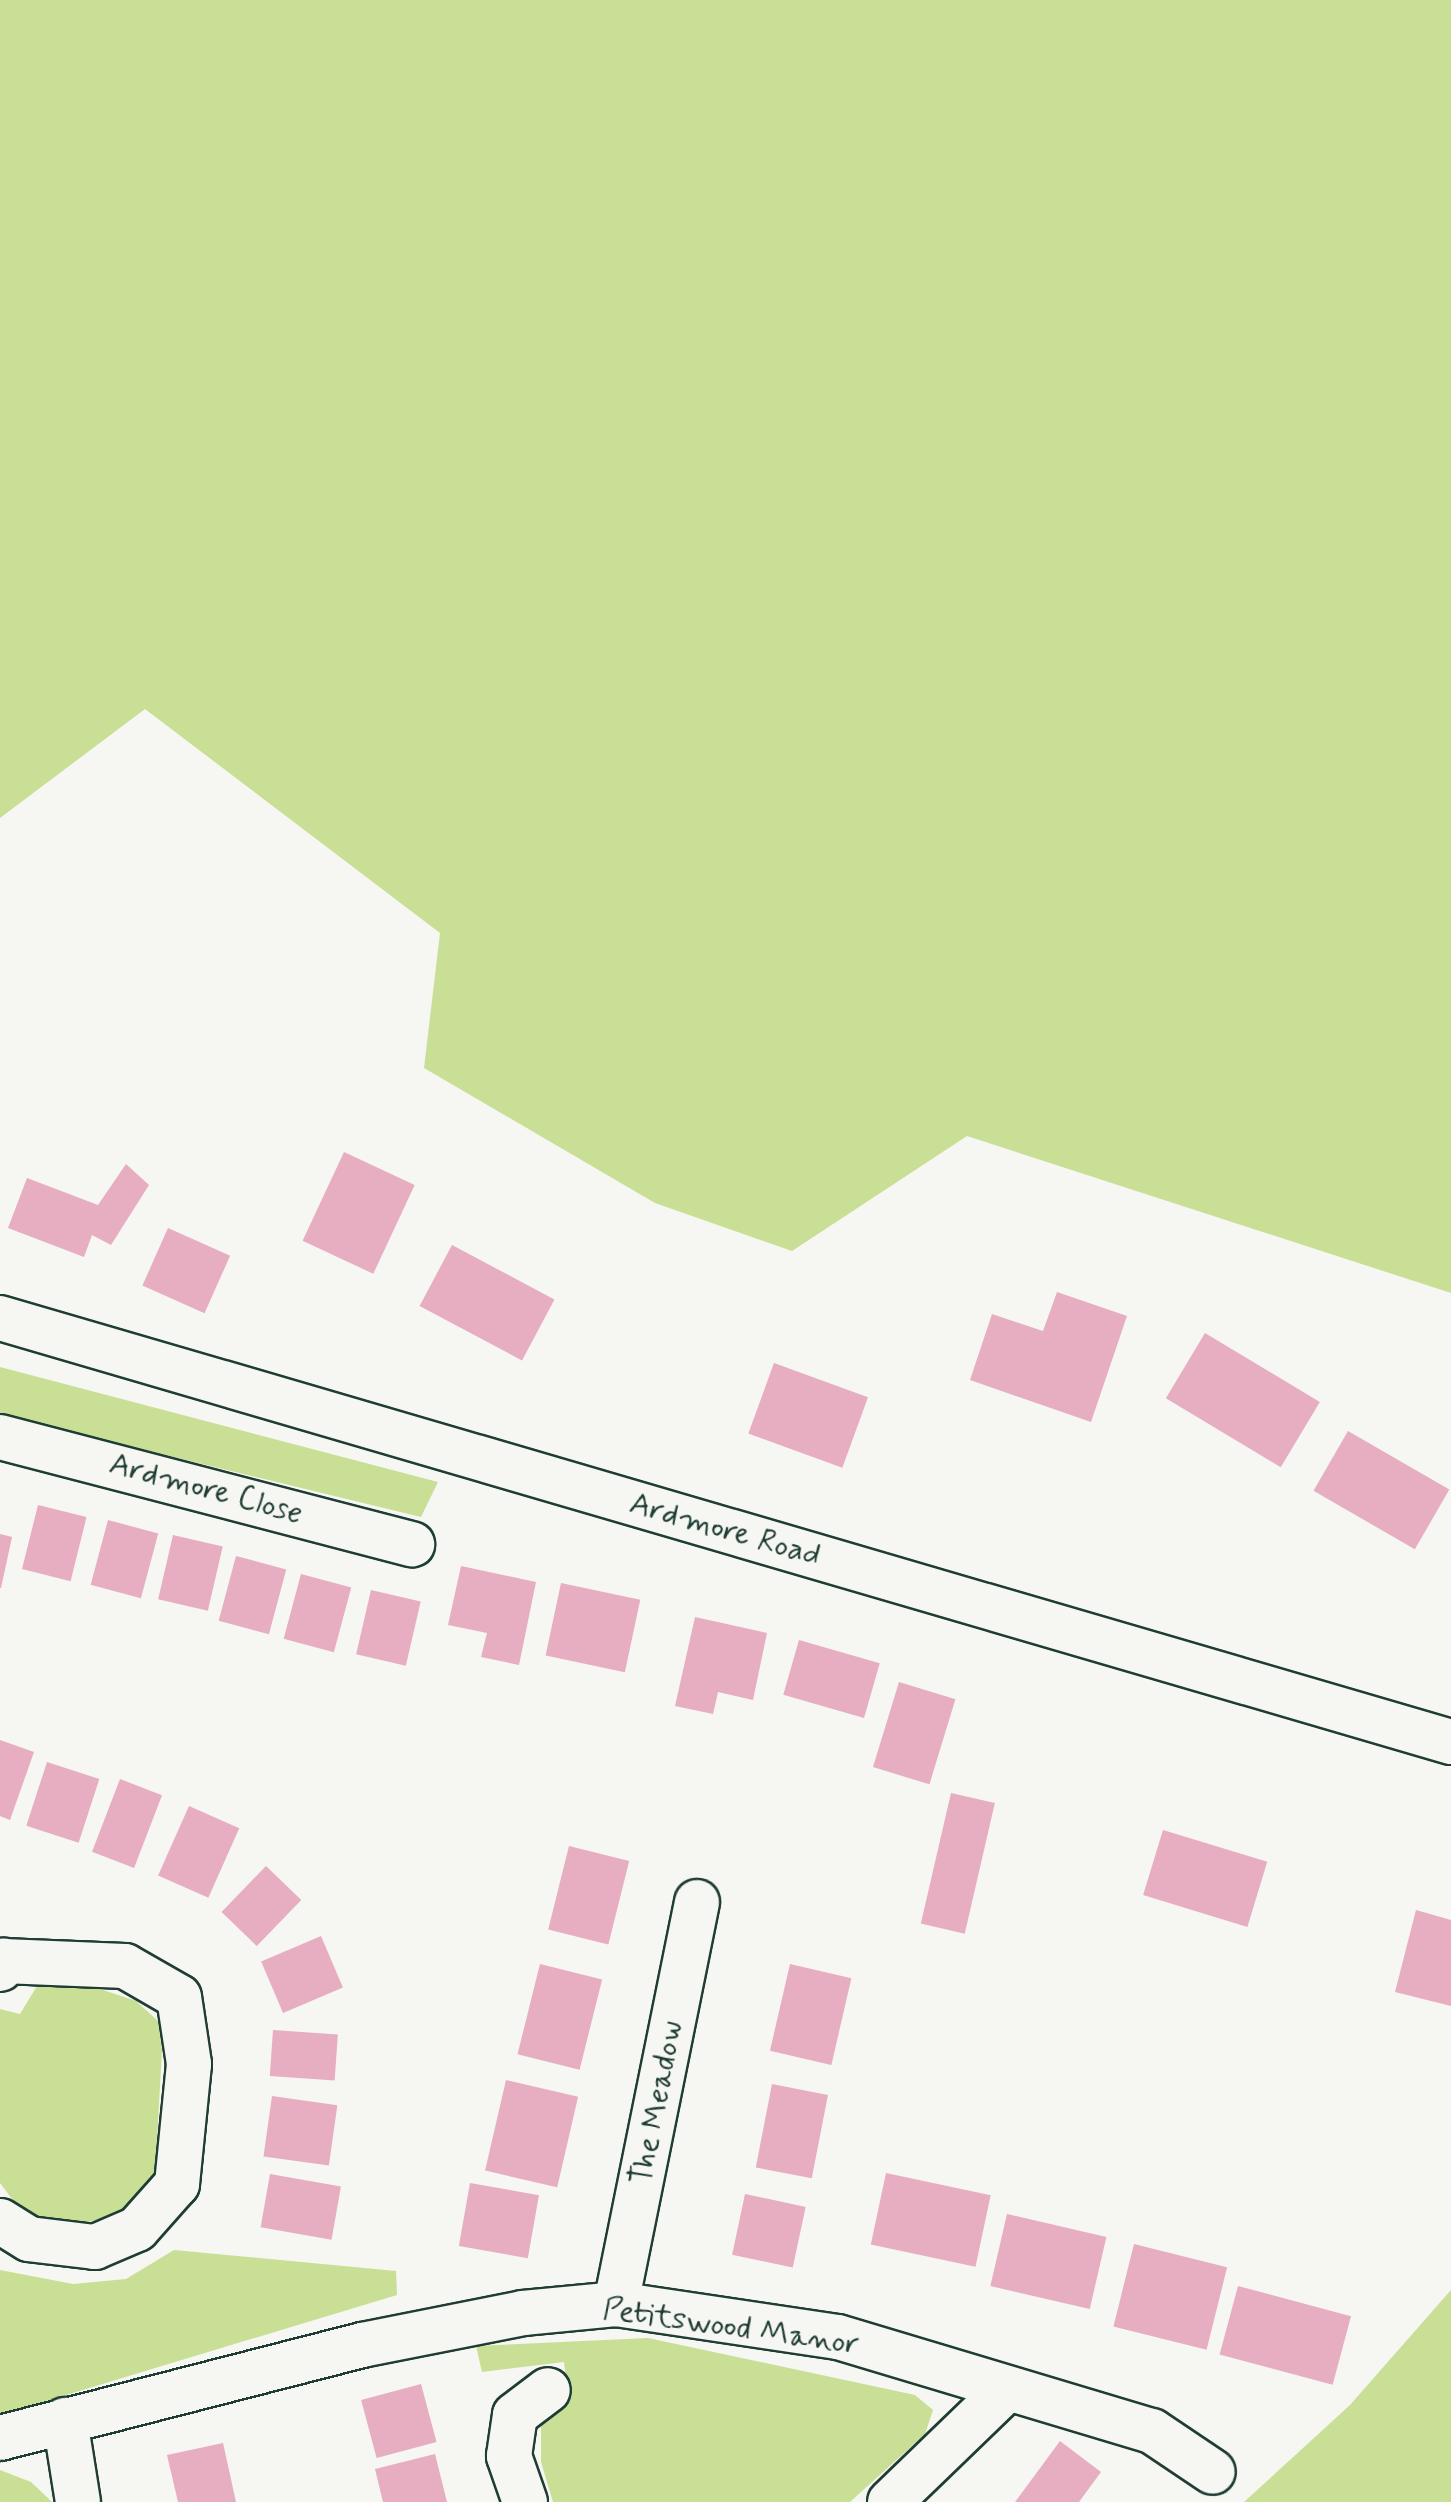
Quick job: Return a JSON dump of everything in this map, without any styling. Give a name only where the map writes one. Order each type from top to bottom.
[{"type":"street","name":"Ardmore Road","points":[[0,1318],[1451,1742]]},
{"type":"street","name":"Ardmore Close","points":[[0,1437],[412,1544]]},
{"type":"street","name":"The Meadow","points":[[616,2304],[697,1902]]},
{"type":"street","points":[[0,1969],[3,1961],[125,1966],[179,1997],[189,2064],[177,2184],[137,2229],[95,2247],[29,2239],[0,2221]]},
{"type":"street","name":"Petitswood Manor","points":[[0,2438],[362,2345],[523,2313],[616,2304],[838,2337],[1152,2431],[1213,2472]]},
{"type":"street","points":[[890,2502],[1007,2389]]},
{"type":"street","points":[[525,2502],[509,2456],[515,2415],[548,2390]]},
{"type":"street","points":[[65,2420],[78,2502]]},
{"type":"green space","points":[[0,0],[1451,0],[1451,1293],[967,1136],[792,1251],[655,1203],[424,1068],[440,933],[145,709],[0,818]]},
{"type":"green space","points":[[0,1367],[438,1482],[421,1517],[0,1415]]},
{"type":"green space","points":[[73,1980],[136,2001],[158,2021],[162,2050],[155,2175],[126,2212],[84,2223],[24,2215],[0,2183],[0,2009],[20,2014],[40,1981]]},
{"type":"green space","points":[[174,2250],[396,2271],[397,2295],[0,2415],[0,2270],[73,2284],[126,2279]]},
{"type":"green space","points":[[1451,2290],[1451,2502],[1244,2502],[1350,2405]]},
{"type":"green space","points":[[648,2338],[915,2395],[933,2410],[925,2434],[850,2502],[553,2502],[541,2462],[541,2423],[569,2403],[564,2362],[482,2372],[476,2346]]},
{"type":"green space","points":[[0,2470],[31,2482],[52,2502],[0,2502]]},
{"type":"building","points":[[344,1152],[415,1185],[373,1274],[303,1241]]},
{"type":"building","points":[[126,1164],[149,1185],[111,1245],[92,1235],[84,1257],[8,1228],[27,1178],[98,1205]]},
{"type":"building","points":[[168,1228],[230,1256],[204,1313],[142,1286]]},
{"type":"building","points":[[452,1245],[554,1299],[522,1360],[420,1306]]},
{"type":"building","points":[[1057,1292],[1127,1316],[1091,1422],[970,1380],[992,1314],[1043,1331]]},
{"type":"building","points":[[1205,1333],[1320,1402],[1281,1467],[1166,1398]]},
{"type":"building","points":[[774,1363],[868,1397],[842,1468],[748,1433]]},
{"type":"building","points":[[1348,1431],[1449,1490],[1415,1549],[1314,1491]]},
{"type":"building","points":[[38,1505],[87,1517],[71,1581],[22,1569]]},
{"type":"building","points":[[108,1520],[158,1533],[141,1598],[91,1585]]},
{"type":"building","points":[[0,1534],[12,1537],[1,1588],[0,1588]]},
{"type":"building","points":[[173,1535],[223,1546],[208,1611],[158,1599]]},
{"type":"building","points":[[236,1556],[286,1569],[269,1634],[219,1621]]},
{"type":"building","points":[[461,1566],[536,1582],[519,1665],[481,1657],[487,1633],[448,1625]]},
{"type":"building","points":[[301,1574],[351,1587],[334,1652],[284,1639]]},
{"type":"building","points":[[561,1583],[640,1600],[625,1672],[546,1655]]},
{"type":"building","points":[[371,1590],[421,1601],[406,1666],[356,1654]]},
{"type":"building","points":[[695,1617],[767,1633],[753,1700],[718,1692],[713,1714],[675,1706]]},
{"type":"building","points":[[799,1640],[880,1663],[864,1718],[783,1695]]},
{"type":"building","points":[[899,1682],[955,1699],[929,1784],[873,1767]]},
{"type":"building","points":[[0,1740],[34,1752],[10,1820],[0,1816]]},
{"type":"building","points":[[47,1762],[99,1779],[79,1843],[26,1826]]},
{"type":"building","points":[[120,1779],[162,1795],[134,1868],[92,1852]]},
{"type":"building","points":[[951,1793],[995,1803],[965,1934],[921,1924]]},
{"type":"building","points":[[189,1806],[239,1828],[208,1898],[158,1875]]},
{"type":"building","points":[[1163,1830],[1267,1862],[1247,1927],[1143,1895]]},
{"type":"building","points":[[569,1846],[629,1861],[608,1944],[548,1929]]},
{"type":"building","points":[[266,1866],[301,1900],[257,1946],[222,1912]]},
{"type":"building","points":[[1416,1910],[1451,1920],[1451,2006],[1395,1992]]},
{"type":"building","points":[[321,1936],[343,1988],[283,2013],[261,1961]]},
{"type":"building","points":[[540,1964],[602,1979],[580,2070],[518,2054]]},
{"type":"building","points":[[790,1964],[851,1978],[831,2065],[770,2051]]},
{"type":"building","points":[[273,2030],[338,2035],[335,2080],[270,2076]]},
{"type":"building","points":[[506,2080],[578,2097],[557,2187],[485,2171]]},
{"type":"building","points":[[772,2084],[828,2095],[812,2178],[756,2167]]},
{"type":"building","points":[[272,2096],[337,2105],[329,2166],[264,2156]]},
{"type":"building","points":[[886,2173],[991,2195],[975,2267],[871,2244]]},
{"type":"building","points":[[270,2174],[341,2187],[332,2240],[261,2227]]},
{"type":"building","points":[[470,2183],[539,2195],[528,2258],[459,2246]]},
{"type":"building","points":[[745,2194],[806,2207],[793,2268],[732,2255]]},
{"type":"building","points":[[1007,2214],[1106,2237],[1090,2309],[990,2286]]},
{"type":"building","points":[[1134,2244],[1227,2267],[1207,2350],[1113,2326]]},
{"type":"building","points":[[1238,2286],[1351,2316],[1333,2385],[1220,2355]]},
{"type":"building","points":[[421,2384],[437,2442],[377,2458],[361,2400]]},
{"type":"building","points":[[1060,2441],[1101,2472],[1079,2502],[1015,2502]]},
{"type":"building","points":[[223,2443],[236,2502],[178,2502],[167,2455]]},
{"type":"building","points":[[435,2454],[447,2502],[383,2502],[375,2469]]}]
